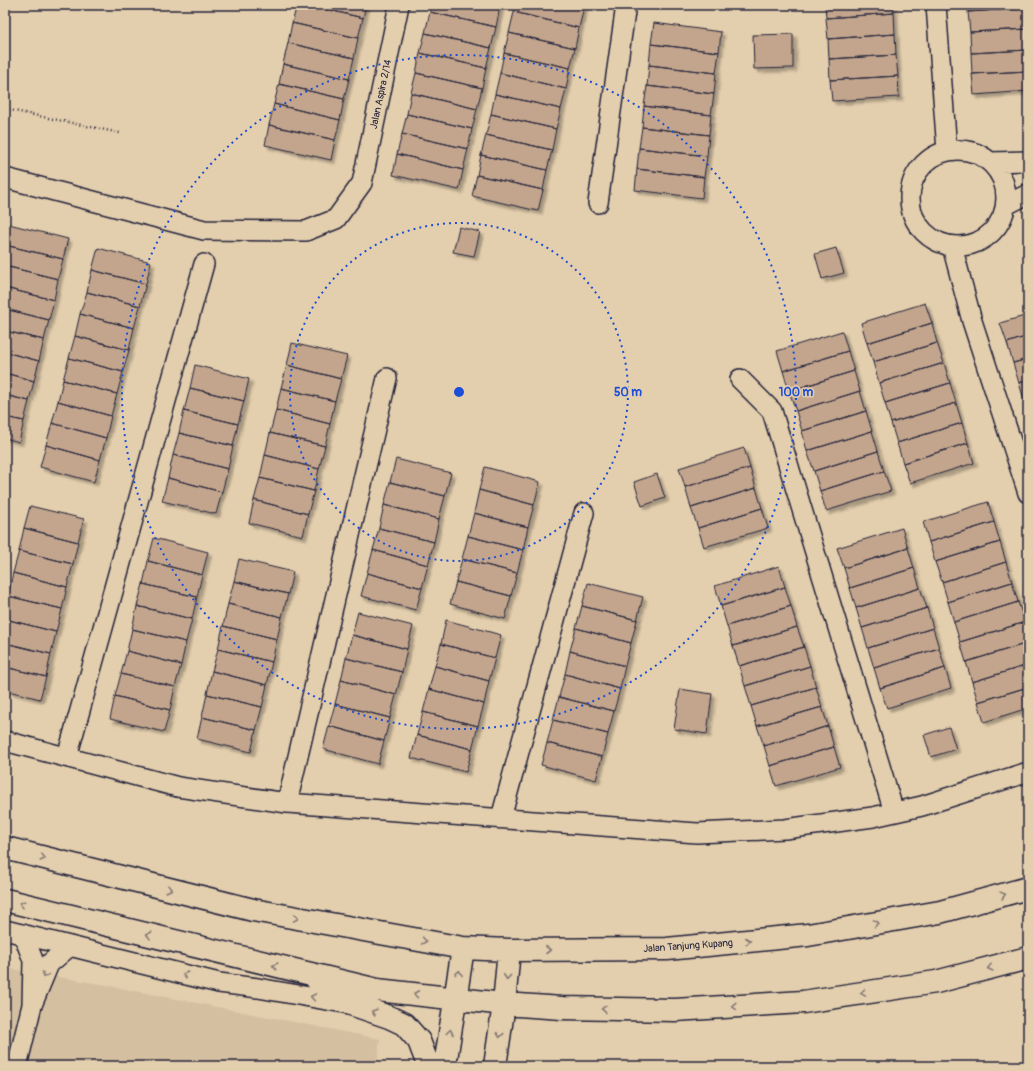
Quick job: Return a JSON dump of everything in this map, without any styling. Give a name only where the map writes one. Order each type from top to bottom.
[{"type":"main road","name":"Jalan Tanjung Kupang","points":[[5,848],[253,910],[463,948],[509,950],[667,949],[808,935],[940,912],[1028,888]]},
{"type":"main road","points":[[5,900],[377,990],[504,1004],[562,1008],[675,1010],[803,1002],[936,982],[1028,958]]},
{"type":"main road","points":[[445,1066],[463,948]]},
{"type":"main road","points":[[495,1066],[504,1004],[509,950]]},
{"type":"main road","points":[[307,974],[351,1004],[389,1017],[404,1024],[419,1042],[427,1062],[427,1066]]},
{"type":"street","name":"Jalan Aspira 2/14","points":[[5,178],[204,230],[306,231],[336,219],[362,182],[399,5]]},
{"type":"street","points":[[598,203],[626,5]]},
{"type":"street","points":[[936,5],[947,151]]},
{"type":"street","points":[[962,150],[978,154],[991,162],[1001,174],[1006,189],[1006,205],[1002,219],[993,232],[987,237],[967,246],[952,246],[936,241],[923,231],[914,217],[910,201],[912,184],[919,169],[931,157],[947,151],[962,150]]},
{"type":"street","points":[[991,162],[1028,161]]},
{"type":"street","points":[[1006,205],[1028,194]]},
{"type":"street","points":[[952,246],[972,321],[1028,494]]},
{"type":"street","points":[[67,757],[204,264]]},
{"type":"street","points":[[287,803],[388,378]]},
{"type":"street","points":[[740,379],[772,411],[894,812]]},
{"type":"street","points":[[501,818],[584,513]]},
{"type":"street","points":[[5,741],[178,787],[287,803],[697,832],[785,829],[873,817],[922,806],[1028,772]]},
{"type":"street","points":[[5,930],[219,983],[351,1004]]},
{"type":"street","points":[[24,934],[33,960],[32,1005]]},
{"type":"street","points":[[17,1066],[32,1005],[49,964],[70,946]]},
{"type":"path","points":[[5,109],[120,133]]},
{"type":"shaded area","points":[[5,968],[100,984],[380,1039],[377,1066],[5,1066]]},
{"type":"building","points":[[297,5],[308,5],[363,18],[358,38],[292,23]]},
{"type":"building","points":[[308,5],[366,5],[363,18]]},
{"type":"building","points":[[431,5],[492,5],[500,7],[496,27],[430,12]]},
{"type":"building","points":[[515,5],[575,5],[584,7],[579,28],[514,12]]},
{"type":"building","points":[[825,5],[893,5],[894,13],[826,18]]},
{"type":"building","points":[[968,5],[1028,5],[1028,8],[968,12]]},
{"type":"building","points":[[1028,8],[1028,29],[970,32],[968,12]]},
{"type":"building","points":[[430,12],[496,27],[491,48],[425,33]]},
{"type":"building","points":[[514,12],[579,28],[575,48],[509,33]]},
{"type":"building","points":[[894,13],[895,34],[828,39],[826,18]]},
{"type":"building","points":[[292,23],[358,38],[354,58],[288,43]]},
{"type":"building","points":[[654,23],[721,32],[719,52],[651,44]]},
{"type":"building","points":[[1028,29],[1028,50],[971,53],[970,32]]},
{"type":"building","points":[[425,33],[491,48],[486,68],[420,53]]},
{"type":"building","points":[[509,33],[575,48],[570,68],[504,53]]},
{"type":"building","points":[[793,34],[793,68],[754,69],[753,35]]},
{"type":"building","points":[[895,34],[896,55],[829,59],[828,39]]},
{"type":"building","points":[[288,43],[354,58],[349,79],[283,64]]},
{"type":"building","points":[[651,44],[719,52],[716,73],[649,65]]},
{"type":"building","points":[[1028,50],[1028,71],[972,74],[971,53]]},
{"type":"building","points":[[420,53],[486,68],[482,88],[416,73]]},
{"type":"building","points":[[504,53],[570,68],[566,89],[500,73]]},
{"type":"building","points":[[896,55],[898,76],[830,80],[829,59]]},
{"type":"building","points":[[283,64],[349,79],[344,99],[279,84]]},
{"type":"building","points":[[649,65],[716,73],[714,94],[647,86]]},
{"type":"building","points":[[1028,71],[1028,91],[974,95],[972,74]]},
{"type":"building","points":[[416,73],[482,88],[477,109],[411,93]]},
{"type":"building","points":[[500,73],[566,89],[561,109],[495,94]]},
{"type":"building","points":[[898,76],[899,97],[832,101],[830,80]]},
{"type":"building","points":[[279,84],[344,99],[340,120],[274,104]]},
{"type":"building","points":[[647,86],[714,94],[711,115],[644,106]]},
{"type":"building","points":[[411,93],[477,109],[472,129],[407,114]]},
{"type":"building","points":[[495,94],[561,109],[556,129],[491,114]]},
{"type":"building","points":[[274,104],[340,120],[335,140],[269,125]]},
{"type":"building","points":[[644,106],[711,115],[709,135],[642,127]]},
{"type":"building","points":[[407,114],[472,129],[468,149],[402,134]]},
{"type":"building","points":[[491,114],[556,129],[552,150],[486,135]]},
{"type":"building","points":[[269,125],[335,140],[331,160],[265,145]]},
{"type":"building","points":[[642,127],[709,135],[707,156],[639,148]]},
{"type":"building","points":[[402,134],[468,149],[463,170],[397,154]]},
{"type":"building","points":[[486,135],[552,150],[547,170],[481,155]]},
{"type":"building","points":[[639,148],[707,156],[704,177],[637,169]]},
{"type":"building","points":[[397,154],[463,170],[459,190],[393,175]]},
{"type":"building","points":[[481,155],[547,170],[543,190],[477,175]]},
{"type":"building","points":[[637,169],[704,177],[702,198],[635,190]]},
{"type":"building","points":[[477,175],[543,190],[538,211],[472,196]]},
{"type":"building","points":[[5,223],[68,239],[63,259],[5,245]]},
{"type":"building","points":[[459,227],[480,232],[474,256],[453,252]]},
{"type":"building","points":[[5,245],[63,259],[58,279],[5,266]]},
{"type":"building","points":[[98,248],[151,262],[146,284],[92,270]]},
{"type":"building","points":[[836,248],[844,273],[822,279],[815,254]]},
{"type":"building","points":[[5,266],[58,279],[54,300],[5,288]]},
{"type":"building","points":[[92,270],[146,284],[140,306],[87,292]]},
{"type":"building","points":[[5,288],[54,300],[49,320],[5,309]]},
{"type":"building","points":[[87,292],[140,306],[134,328],[80,314]]},
{"type":"building","points":[[925,303],[932,323],[867,343],[861,323]]},
{"type":"building","points":[[5,309],[49,320],[44,340],[5,331]]},
{"type":"building","points":[[80,314],[134,328],[129,350],[75,336]]},
{"type":"building","points":[[1028,315],[1028,336],[1007,343],[1000,323]]},
{"type":"building","points":[[932,323],[937,343],[873,362],[867,343]]},
{"type":"building","points":[[5,331],[44,340],[39,361],[5,352]]},
{"type":"building","points":[[842,331],[848,351],[783,371],[777,351]]},
{"type":"building","points":[[75,336],[129,350],[123,372],[69,358]]},
{"type":"building","points":[[1028,336],[1028,359],[1013,363],[1007,343]]},
{"type":"building","points":[[292,343],[347,356],[341,379],[287,365]]},
{"type":"building","points":[[937,343],[944,363],[879,383],[873,362]]},
{"type":"building","points":[[848,351],[854,371],[789,391],[783,371]]},
{"type":"building","points":[[5,352],[39,361],[34,381],[5,373]]},
{"type":"building","points":[[69,358],[123,372],[117,394],[63,380]]},
{"type":"building","points":[[1028,359],[1028,380],[1019,383],[1013,363]]},
{"type":"building","points":[[944,363],[950,383],[885,403],[879,383]]},
{"type":"building","points":[[195,365],[249,379],[244,401],[190,388]]},
{"type":"building","points":[[287,365],[341,379],[335,401],[281,388]]},
{"type":"building","points":[[854,371],[860,391],[796,411],[789,391]]},
{"type":"building","points":[[5,373],[34,381],[29,401],[5,395]]},
{"type":"building","points":[[63,380],[117,394],[111,416],[58,401]]},
{"type":"building","points":[[1028,380],[1028,402],[1025,403],[1019,383]]},
{"type":"building","points":[[950,383],[956,403],[891,423],[885,403]]},
{"type":"building","points":[[190,388],[244,401],[238,424],[184,411]]},
{"type":"building","points":[[281,388],[335,401],[330,424],[276,410]]},
{"type":"building","points":[[860,391],[866,411],[802,431],[796,411]]},
{"type":"building","points":[[5,395],[29,401],[24,421],[5,417]]},
{"type":"building","points":[[58,401],[111,416],[106,438],[52,423]]},
{"type":"building","points":[[956,403],[962,423],[897,443],[891,423]]},
{"type":"building","points":[[276,410],[330,424],[325,446],[270,433]]},
{"type":"building","points":[[184,411],[238,424],[233,446],[179,433]]},
{"type":"building","points":[[866,411],[872,431],[807,451],[802,431]]},
{"type":"building","points":[[5,417],[24,421],[19,442],[5,438]]},
{"type":"building","points":[[52,423],[106,438],[100,460],[46,445]]},
{"type":"building","points":[[962,423],[968,443],[903,463],[897,443]]},
{"type":"building","points":[[872,431],[878,451],[814,471],[807,451]]},
{"type":"building","points":[[179,433],[233,446],[228,469],[173,455]]},
{"type":"building","points":[[270,433],[325,446],[319,469],[265,455]]},
{"type":"building","points":[[968,443],[974,463],[910,483],[903,463]]},
{"type":"building","points":[[46,445],[100,460],[94,482],[40,467]]},
{"type":"building","points":[[744,448],[750,468],[685,487],[679,468]]},
{"type":"building","points":[[878,451],[884,471],[820,491],[814,471]]},
{"type":"building","points":[[173,455],[228,469],[222,492],[168,478]]},
{"type":"building","points":[[265,455],[319,469],[314,491],[260,478]]},
{"type":"building","points":[[396,459],[451,473],[445,496],[390,482]]},
{"type":"building","points":[[485,467],[540,482],[534,505],[479,490]]},
{"type":"building","points":[[750,468],[756,488],[691,508],[685,487]]},
{"type":"building","points":[[884,471],[891,491],[826,511],[820,491]]},
{"type":"building","points":[[657,474],[665,498],[642,506],[634,482]]},
{"type":"building","points":[[168,478],[222,492],[216,514],[162,501]]},
{"type":"building","points":[[260,478],[314,491],[308,514],[254,500]]},
{"type":"building","points":[[390,482],[445,496],[439,519],[384,505]]},
{"type":"building","points":[[756,488],[762,508],[698,528],[691,508]]},
{"type":"building","points":[[479,490],[534,505],[528,527],[474,513]]},
{"type":"building","points":[[254,500],[308,514],[303,536],[249,523]]},
{"type":"building","points":[[988,502],[994,522],[929,542],[923,522]]},
{"type":"building","points":[[384,505],[439,519],[434,542],[379,528]]},
{"type":"building","points":[[30,506],[84,519],[78,542],[24,528]]},
{"type":"building","points":[[762,508],[768,528],[704,547],[698,528]]},
{"type":"building","points":[[474,513],[528,527],[523,550],[468,536]]},
{"type":"building","points":[[994,522],[1000,542],[935,562],[929,542]]},
{"type":"building","points":[[24,528],[78,542],[73,564],[19,551]]},
{"type":"building","points":[[379,528],[434,542],[428,565],[373,550]]},
{"type":"building","points":[[902,528],[908,548],[844,568],[837,548]]},
{"type":"building","points":[[468,536],[523,550],[517,573],[462,559]]},
{"type":"building","points":[[154,538],[208,552],[202,575],[148,561]]},
{"type":"building","points":[[1000,542],[1006,562],[942,582],[935,562]]},
{"type":"building","points":[[908,548],[914,568],[850,588],[844,568]]},
{"type":"building","points":[[373,550],[428,565],[422,588],[367,573]]},
{"type":"building","points":[[19,551],[73,564],[67,587],[13,573]]},
{"type":"building","points":[[239,559],[293,572],[288,594],[234,581]]},
{"type":"building","points":[[462,559],[517,573],[511,596],[456,582]]},
{"type":"building","points":[[148,561],[202,575],[197,597],[143,584]]},
{"type":"building","points":[[1006,562],[1012,582],[948,602],[942,582]]},
{"type":"building","points":[[779,566],[785,587],[721,606],[715,586]]},
{"type":"building","points":[[914,568],[920,588],[856,608],[850,588]]},
{"type":"building","points":[[13,573],[67,587],[62,609],[8,596]]},
{"type":"building","points":[[367,573],[422,588],[416,610],[361,596]]},
{"type":"building","points":[[234,581],[288,594],[282,617],[228,604]]},
{"type":"building","points":[[456,582],[511,596],[505,619],[450,604]]},
{"type":"building","points":[[1012,582],[1018,602],[954,622],[948,602]]},
{"type":"building","points":[[588,583],[643,597],[637,620],[582,606]]},
{"type":"building","points":[[143,584],[197,597],[192,619],[137,606]]},
{"type":"building","points":[[785,587],[791,606],[727,626],[721,606]]},
{"type":"building","points":[[920,588],[927,608],[862,628],[856,608]]},
{"type":"building","points":[[8,596],[62,609],[56,632],[5,619],[5,607]]},
{"type":"building","points":[[1018,602],[1025,622],[960,642],[954,622]]},
{"type":"building","points":[[228,604],[282,617],[277,639],[223,626]]},
{"type":"building","points":[[137,606],[192,619],[186,642],[132,629]]},
{"type":"building","points":[[582,606],[637,620],[631,643],[576,628]]},
{"type":"building","points":[[791,606],[797,627],[733,646],[727,626]]},
{"type":"building","points":[[927,608],[933,628],[868,648],[862,628]]},
{"type":"building","points":[[358,612],[413,626],[407,649],[352,635]]},
{"type":"building","points":[[5,619],[56,632],[51,654],[5,643]]},
{"type":"building","points":[[446,620],[501,635],[495,658],[441,644]]},
{"type":"building","points":[[1025,622],[1028,634],[1028,643],[966,662],[960,642]]},
{"type":"building","points":[[223,626],[277,639],[272,662],[218,649]]},
{"type":"building","points":[[797,627],[804,647],[739,666],[733,646]]},
{"type":"building","points":[[576,628],[631,643],[625,666],[570,651]]},
{"type":"building","points":[[933,628],[939,648],[874,668],[868,648]]},
{"type":"building","points":[[132,629],[186,642],[181,665],[127,651]]},
{"type":"building","points":[[352,635],[407,649],[402,672],[346,658]]},
{"type":"building","points":[[5,643],[51,654],[46,677],[5,667]]},
{"type":"building","points":[[1028,643],[1028,665],[972,682],[966,662]]},
{"type":"building","points":[[441,644],[495,658],[489,681],[435,666]]},
{"type":"building","points":[[804,647],[810,666],[745,686],[739,666]]},
{"type":"building","points":[[939,648],[945,668],[880,688],[874,668]]},
{"type":"building","points":[[218,649],[272,662],[267,685],[212,671]]},
{"type":"building","points":[[127,651],[181,665],[175,687],[121,674]]},
{"type":"building","points":[[570,651],[625,666],[620,689],[565,674]]},
{"type":"building","points":[[346,658],[402,672],[396,695],[341,680]]},
{"type":"building","points":[[1028,665],[1028,687],[978,702],[972,682]]},
{"type":"building","points":[[435,666],[489,681],[484,704],[429,689]]},
{"type":"building","points":[[810,666],[816,687],[751,706],[745,686]]},
{"type":"building","points":[[5,667],[46,677],[40,699],[5,690]]},
{"type":"building","points":[[945,668],[951,688],[887,708],[880,688]]},
{"type":"building","points":[[212,671],[267,685],[262,707],[207,694]]},
{"type":"building","points":[[121,674],[175,687],[170,710],[115,696]]},
{"type":"building","points":[[565,674],[620,689],[614,711],[559,697]]},
{"type":"building","points":[[341,680],[396,695],[390,718],[335,704]]},
{"type":"building","points":[[816,687],[822,707],[757,726],[751,706]]},
{"type":"building","points":[[1028,687],[1028,708],[984,722],[978,702]]},
{"type":"building","points":[[429,689],[484,704],[478,726],[423,712]]},
{"type":"building","points":[[680,689],[712,694],[707,734],[674,729]]},
{"type":"building","points":[[207,694],[262,707],[256,730],[202,717]]},
{"type":"building","points":[[115,696],[170,710],[164,732],[110,719]]},
{"type":"building","points":[[559,697],[614,711],[608,734],[553,720]]},
{"type":"building","points":[[335,704],[390,718],[384,741],[329,726]]},
{"type":"building","points":[[822,707],[828,726],[764,746],[757,726]]},
{"type":"building","points":[[423,712],[478,726],[472,749],[417,735]]},
{"type":"building","points":[[202,717],[256,730],[251,752],[197,739]]},
{"type":"building","points":[[553,720],[608,734],[602,757],[547,743]]},
{"type":"building","points":[[329,726],[384,741],[378,764],[323,749]]},
{"type":"building","points":[[828,726],[834,747],[770,766],[764,746]]},
{"type":"building","points":[[949,727],[956,749],[931,757],[924,735]]},
{"type":"building","points":[[417,735],[472,749],[466,772],[411,758]]},
{"type":"building","points":[[547,743],[602,757],[596,780],[541,765]]},
{"type":"building","points":[[834,747],[840,767],[776,786],[770,766]]}]
